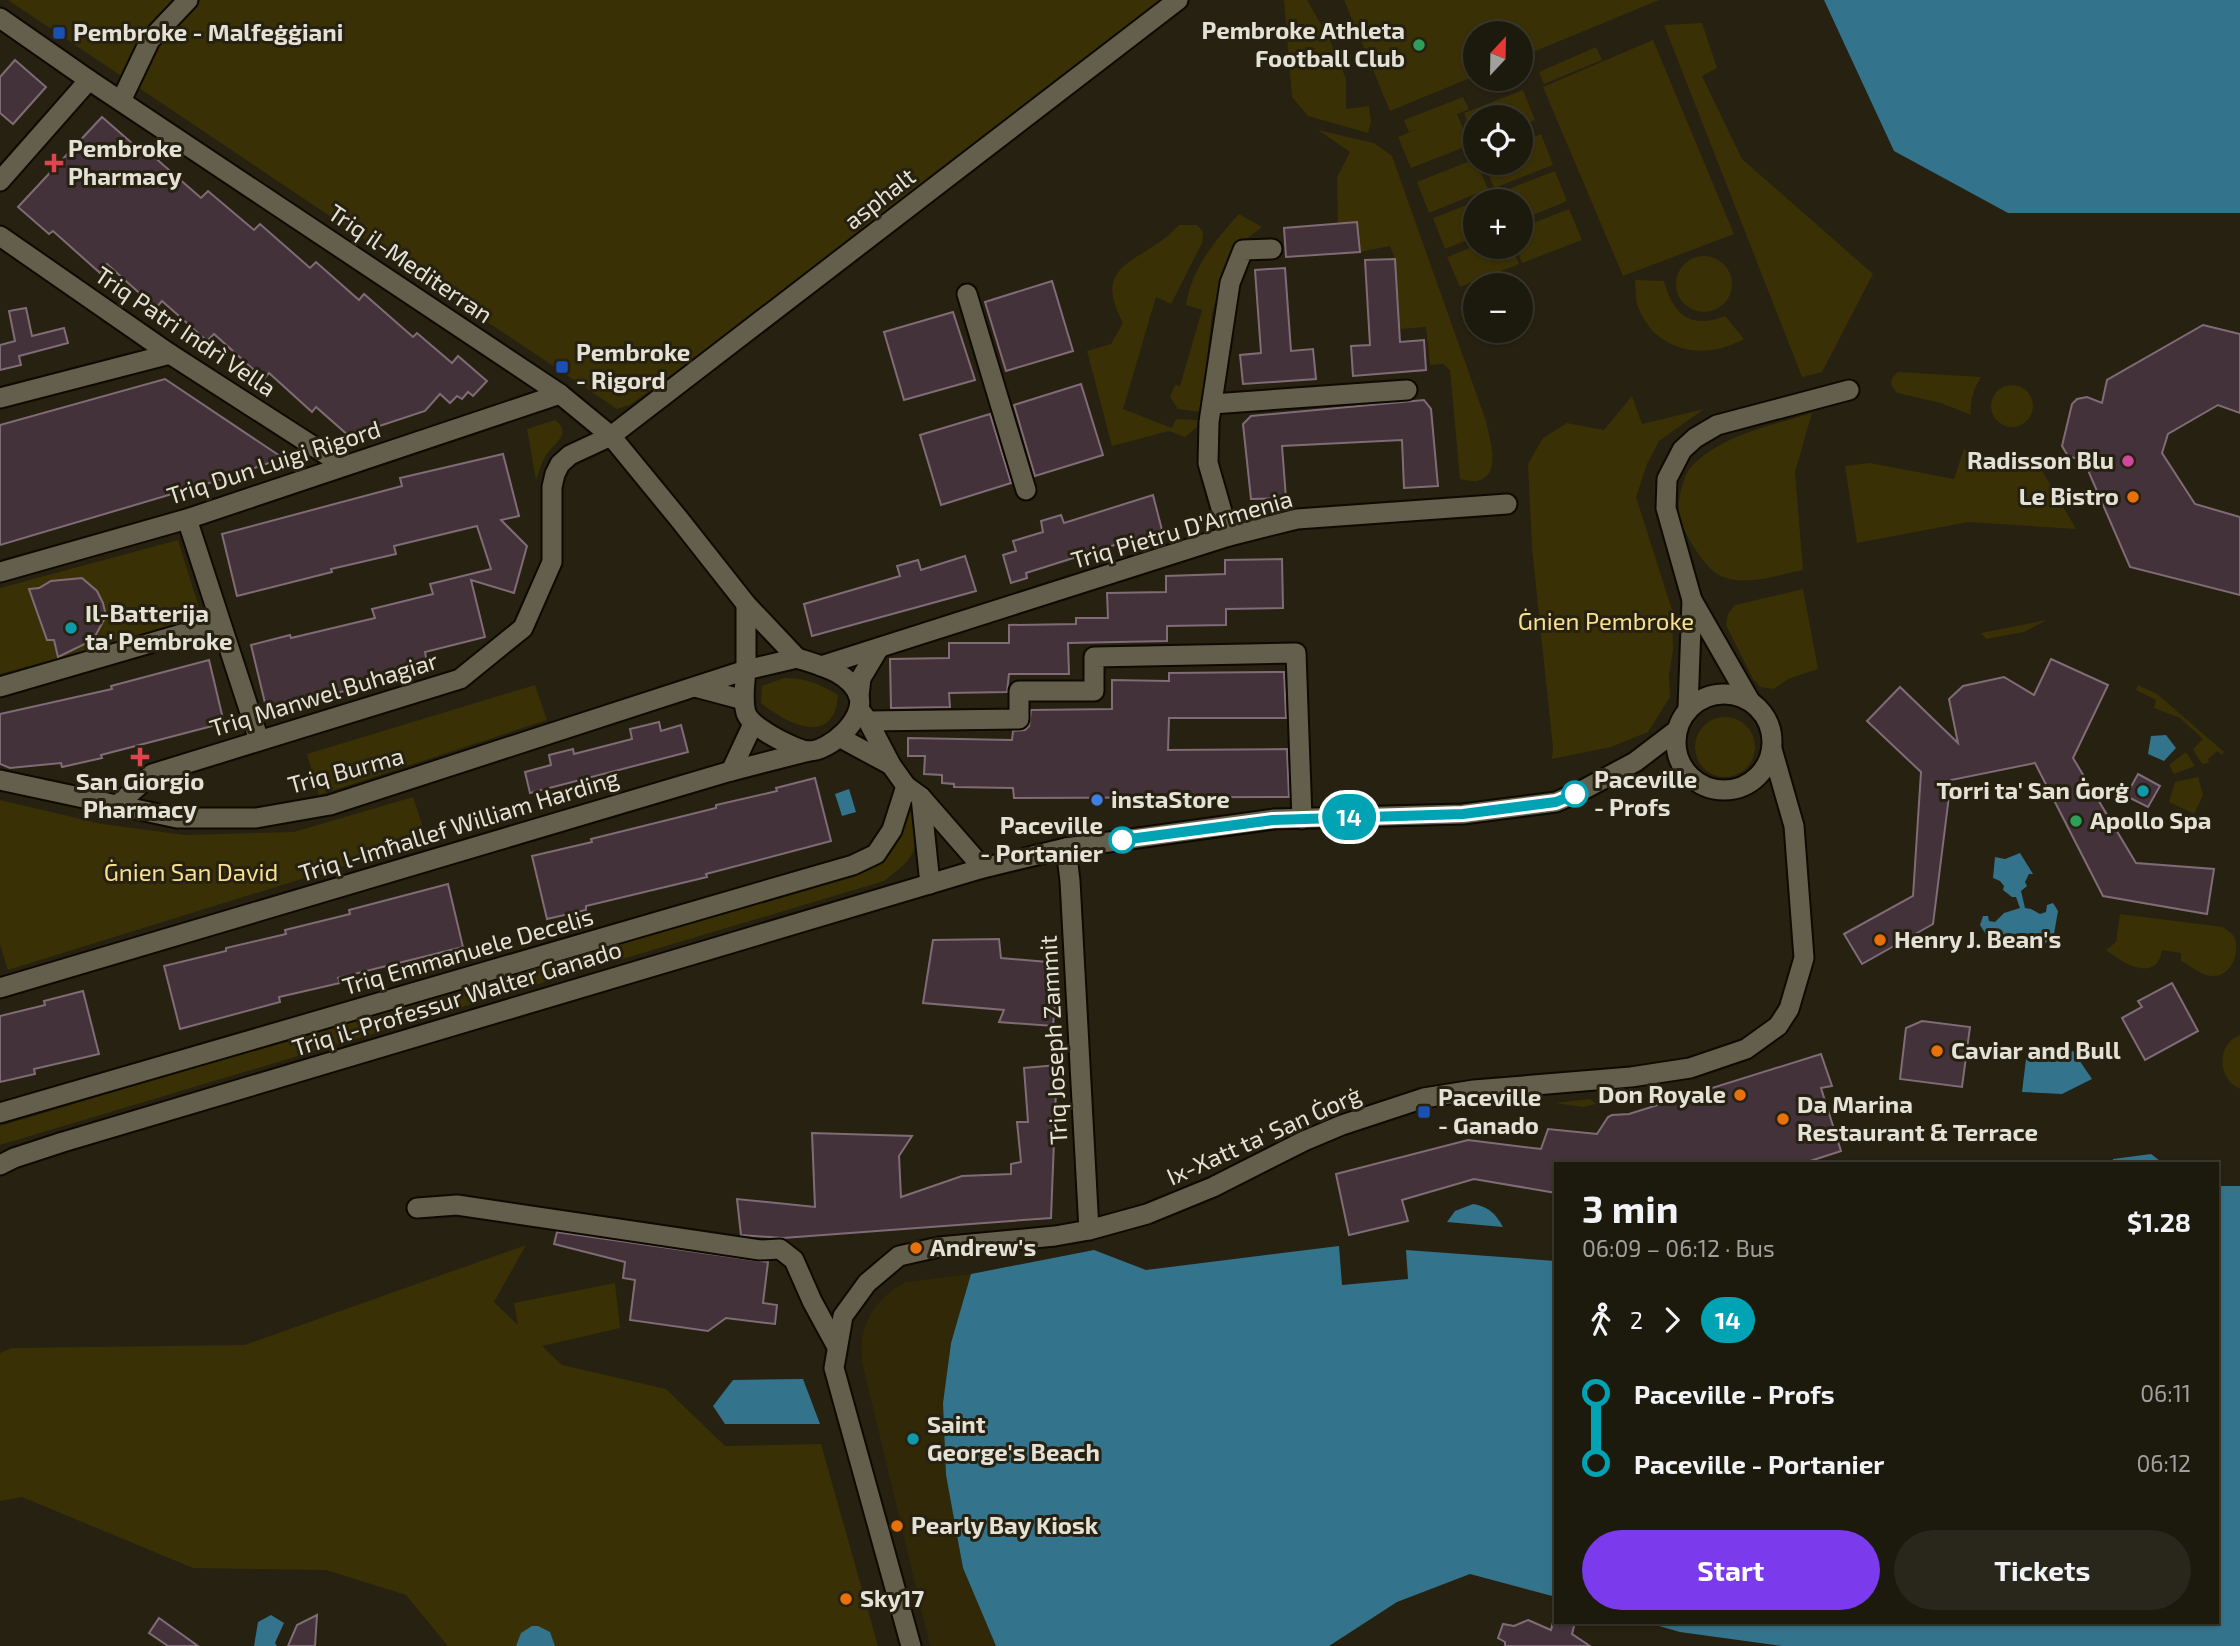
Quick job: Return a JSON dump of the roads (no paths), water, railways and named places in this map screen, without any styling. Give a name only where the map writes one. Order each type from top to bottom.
[{"type":"street","points":[[121,101],[150,40],[188,0]]},
{"type":"street","name":"asphalt","points":[[611,436],[1178,0]]},
{"type":"street","name":"Triq il-Mediterran","points":[[0,18],[560,394],[611,436],[746,604],[797,658]]},
{"type":"street","points":[[0,181],[89,80]]},
{"type":"street","name":"Triq Patri Indrì Vella","points":[[0,236],[170,354],[344,466]]},
{"type":"street","points":[[1229,536],[1208,463],[1212,404],[1230,283],[1243,250],[1272,248]]},
{"type":"street","points":[[967,295],[1026,490]]},
{"type":"street","points":[[0,398],[170,354]]},
{"type":"street","points":[[1212,404],[1407,390]]},
{"type":"street","points":[[1677,730],[1679,761],[1688,774],[1700,784],[1713,789],[1742,787],[1757,778],[1767,765],[1772,749],[1768,722],[1750,701],[1692,600],[1666,509],[1667,478],[1682,450],[1695,438],[1717,425],[1849,390]]},
{"type":"street","name":"Triq Dun Luigi Rigord","points":[[0,572],[187,519],[560,394]]},
{"type":"street","name":"Triq Manwel Buhagiar","points":[[116,806],[152,774],[460,679],[523,628],[552,562],[555,474],[560,464],[570,455],[611,436]]},
{"type":"street","name":"Triq Pietru D'Armenia","points":[[821,666],[1229,536],[1297,519],[1507,504]]},
{"type":"street","points":[[187,519],[259,740]]},
{"type":"street","points":[[1688,707],[1692,600]]},
{"type":"street","points":[[746,604],[744,700],[747,714],[753,724],[776,738],[808,751],[833,743],[851,725],[862,709],[861,678],[879,648]]},
{"type":"street","points":[[0,687],[219,623]]},
{"type":"street","points":[[862,709],[1019,719],[1019,691],[1094,691],[1094,657],[1296,653],[1302,819]]},
{"type":"street","points":[[746,670],[797,658],[836,672],[847,681],[891,765],[983,868]]},
{"type":"street","name":"Triq Burma","points":[[0,780],[177,818],[256,818],[330,805],[746,670]]},
{"type":"street","points":[[695,687],[744,700]]},
{"type":"street","points":[[1688,707],[1704,698],[1719,694],[1735,695],[1750,701]]},
{"type":"street","name":"Triq il-Professur Walter Ganado","points":[[0,1165],[63,1142],[983,868],[1066,848],[1273,820],[1463,814],[1556,802],[1635,762],[1677,730],[1688,707]]},
{"type":"street","points":[[732,771],[753,724]]},
{"type":"street","points":[[839,737],[891,765]]},
{"type":"street","name":"Ix-Xatt ta' San Ġorġ","points":[[911,1646],[834,1368],[843,1316],[867,1283],[899,1256],[939,1247],[1055,1236],[1147,1214],[1213,1187],[1342,1125],[1424,1098],[1474,1090],[1608,1081],[1690,1068],[1746,1049],[1778,1027],[1792,1004],[1804,958],[1794,826],[1772,749]]},
{"type":"street","name":"Triq l-Imħallef William Harding","points":[[0,988],[732,771],[808,751]]},
{"type":"street","points":[[913,791],[930,884]]},
{"type":"street","name":"Triq Emmanuele Decelis","points":[[0,1114],[853,866],[876,854],[913,791]]},
{"type":"street","name":"Triq Joseph Zammit","points":[[1066,848],[1089,1230]]},
{"type":"street","points":[[416,1208],[457,1205],[760,1250],[780,1249],[794,1260],[837,1346]]},
{"type":"water","points":[[1824,0],[2240,0],[2240,213],[2008,213],[1894,151]]},
{"type":"water","points":[[2166,735],[2176,748],[2164,761],[2148,754],[2151,736]]},
{"type":"water","points":[[849,789],[856,812],[842,816],[835,794]]},
{"type":"water","points":[[2020,853],[2033,874],[2029,874],[2025,882],[2027,886],[2021,891],[2025,908],[2040,914],[2046,912],[2047,905],[2053,903],[2058,911],[2053,940],[2039,945],[2033,942],[2024,943],[2014,946],[2013,950],[1995,949],[1980,925],[1983,916],[1988,916],[1989,921],[1995,922],[2004,913],[2020,908],[2016,897],[2003,890],[2004,886],[2000,881],[1993,878],[1995,857],[2005,859]]},
{"type":"water","points":[[2073,1051],[2092,1079],[2062,1094],[2022,1092],[2026,1059]]},
{"type":"water","points":[[2151,1154],[2161,1162],[2112,1162],[2113,1159]]},
{"type":"water","points":[[2219,1186],[2240,1186],[2240,1646],[1782,1646],[1680,1632],[1652,1624],[2219,1624]]},
{"type":"water","points":[[1473,1204],[1491,1211],[1503,1227],[1447,1222],[1455,1211]]},
{"type":"water","points":[[1339,1246],[1342,1285],[1408,1279],[1406,1250],[1554,1261],[1554,1596],[1470,1574],[1397,1602],[1329,1646],[996,1646],[963,1568],[946,1475],[943,1403],[951,1343],[971,1274],[1094,1250],[1146,1270]]},
{"type":"water","points":[[803,1379],[820,1424],[725,1424],[713,1406],[733,1380]]},
{"type":"water","points":[[271,1615],[284,1623],[275,1643],[277,1646],[254,1646],[258,1622]]},
{"type":"water","points":[[532,1626],[550,1632],[555,1646],[516,1646],[521,1633]]},
{"type":"place","name":"Pembroke - Malfeġġiani","points":[[59,33]]},
{"type":"place","name":"Pembroke Athleta Football Club","points":[[1419,45]]},
{"type":"place","name":"Pembroke Pharmacy","points":[[54,163]]},
{"type":"place","name":"Pembroke - Rigord","points":[[562,367]]},
{"type":"place","name":"Radisson Blu","points":[[2128,461]]},
{"type":"place","name":"Le Bistro","points":[[2133,497]]},
{"type":"place","name":"Il-Batterija ta' Pembroke","points":[[71,628]]},
{"type":"place","name":"San Giorgio Pharmacy","points":[[140,757]]},
{"type":"place","name":"Torri ta' San Ġorġ","points":[[2143,791]]},
{"type":"place","name":"Paceville - Profs","points":[[1575,794]]},
{"type":"place","name":"instaStore","points":[[1097,800]]},
{"type":"place","name":"Apollo Spa","points":[[2076,821]]},
{"type":"place","name":"Paceville - Portanier","points":[[1122,840]]},
{"type":"place","name":"Henry J. Bean's","points":[[1880,940]]},
{"type":"place","name":"Caviar and Bull","points":[[1937,1051]]},
{"type":"place","name":"Don Royale","points":[[1740,1095]]},
{"type":"place","name":"Paceville - Ganado","points":[[1424,1112]]},
{"type":"place","name":"Da Marina Restaurant & Terrace","points":[[1783,1119]]},
{"type":"place","name":"Andrew's","points":[[916,1248]]},
{"type":"place","name":"Saint George's Beach","points":[[913,1439]]},
{"type":"place","name":"Pearly Bay Kiosk","points":[[897,1526]]},
{"type":"place","name":"Sky17","points":[[846,1599]]},
{"type":"park label","name":"Ġnien Pembroke","points":[[1606,622]]},
{"type":"park label","name":"Ġnien San David","points":[[191,873]]}]
